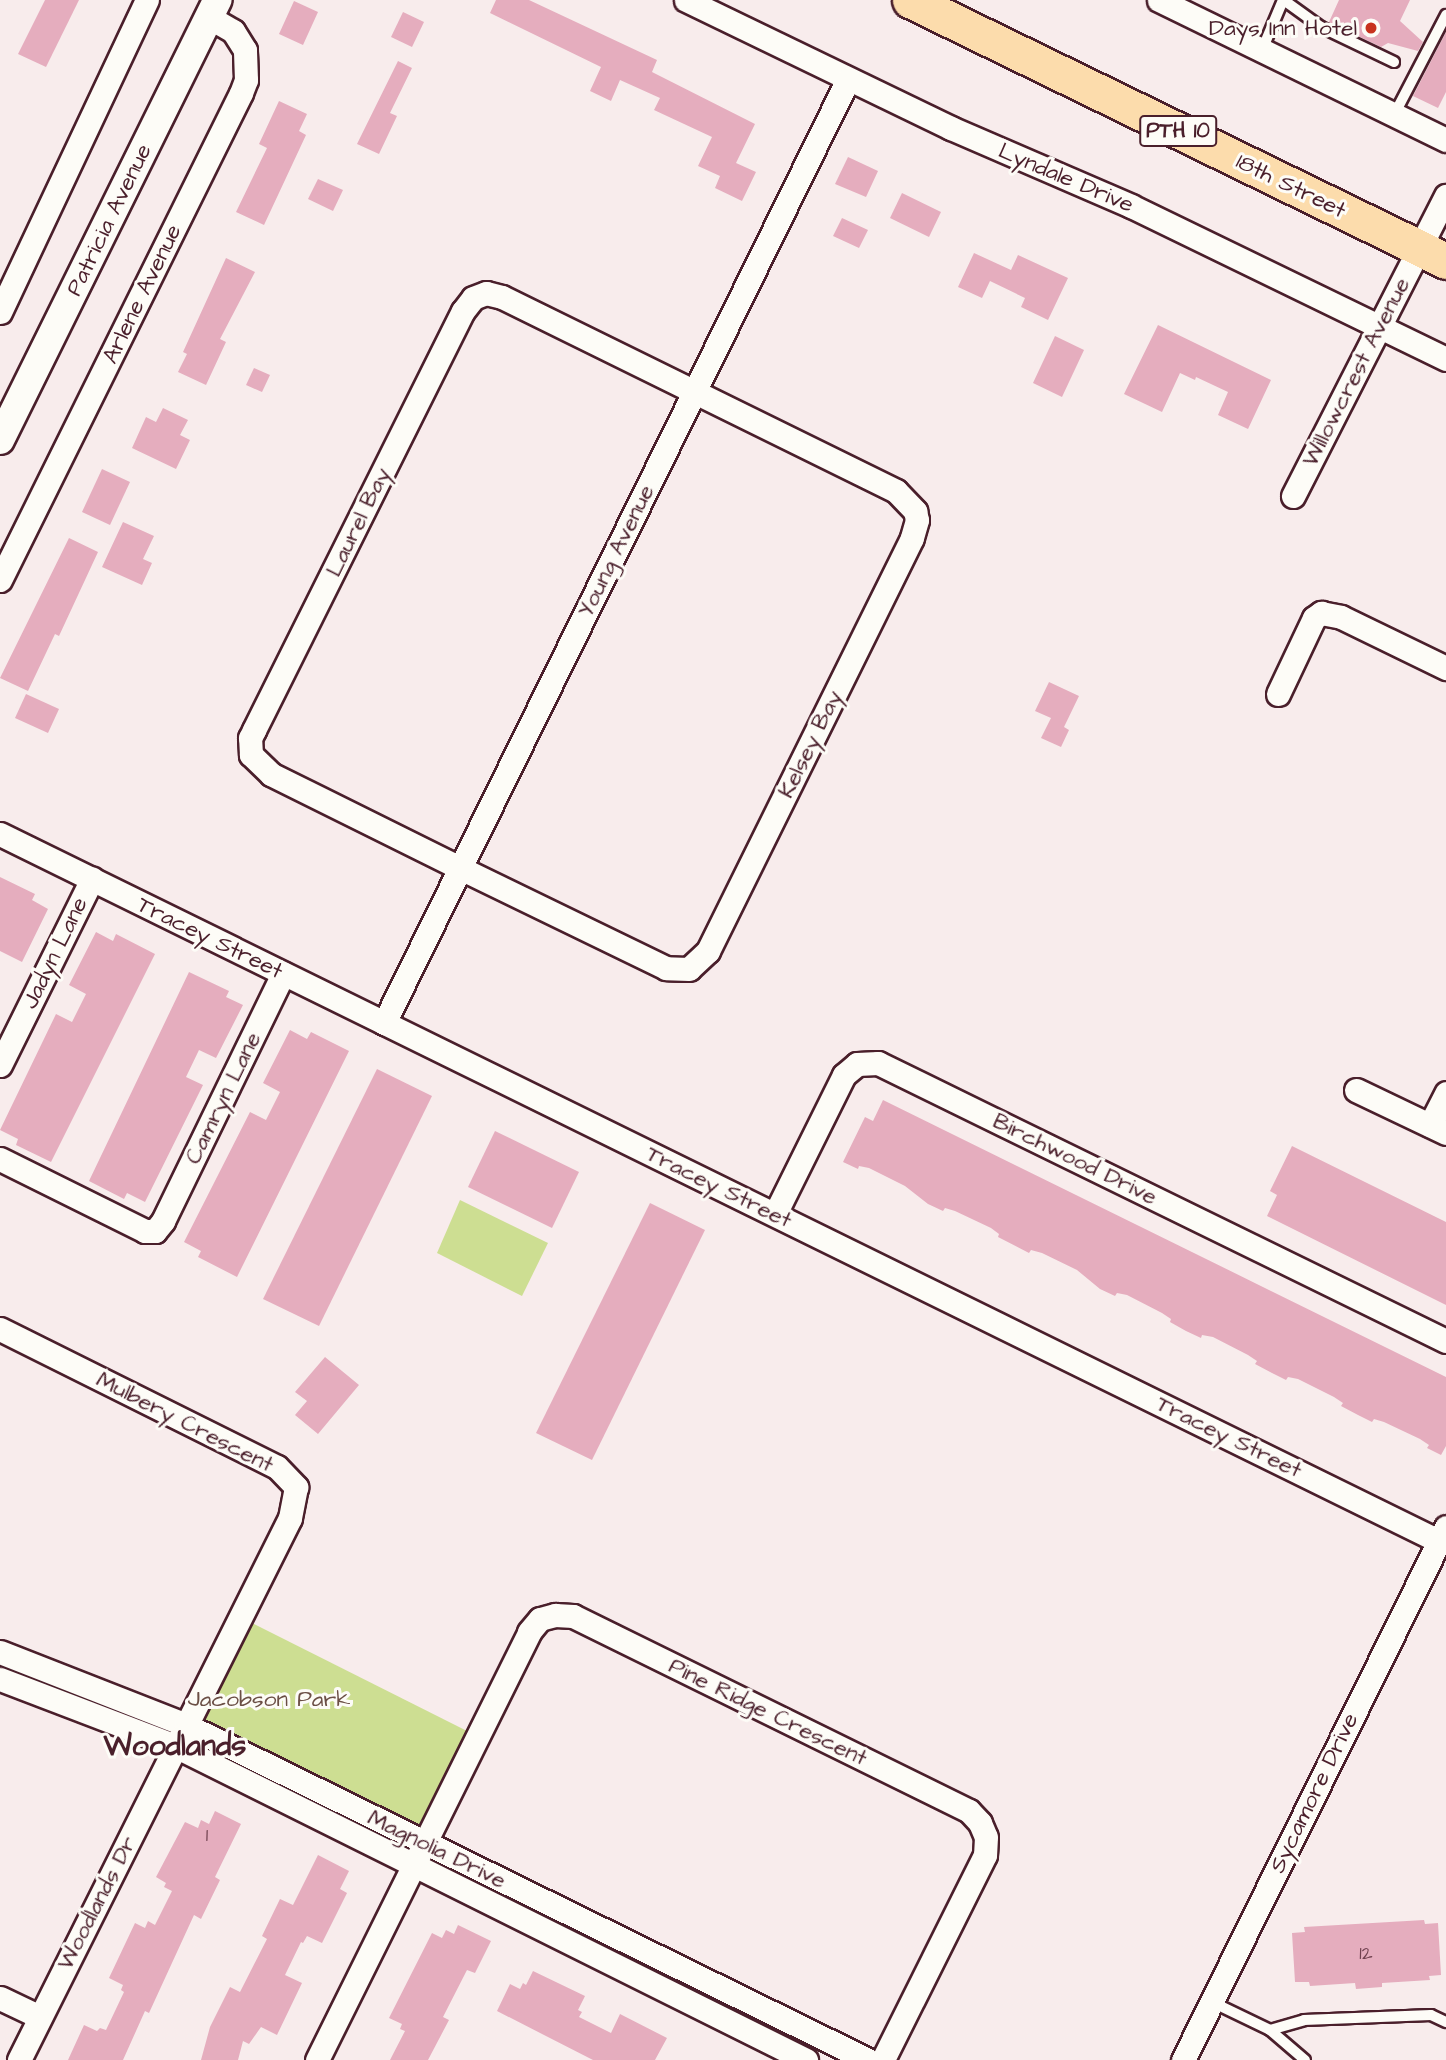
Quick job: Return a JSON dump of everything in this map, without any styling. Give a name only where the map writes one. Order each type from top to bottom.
[{"type":"main road","name":"18th Street","points":[[910,0],[1433,255]]},
{"type":"street","points":[[0,312],[147,0]]},
{"type":"street","name":"Lyndale Drive","points":[[686,0],[951,128],[1121,201],[1446,359]]},
{"type":"street","points":[[1174,3],[1262,50],[1446,140]]},
{"type":"street","name":"Patricia Avenue","points":[[0,440],[213,8]]},
{"type":"street","name":"Arlene Avenue","points":[[0,580],[242,93],[247,64],[245,50],[213,8]]},
{"type":"street","name":"Young Avenue","points":[[384,1023],[848,79]]},
{"type":"street","name":"Willowcrest Avenue","points":[[1293,496],[1380,327],[1433,255],[1446,196]]},
{"type":"street","name":"Laurel Bay","points":[[460,868],[265,771],[251,755],[250,738],[463,311],[473,298],[486,293],[502,297],[695,391]]},
{"type":"street","name":"Kelsey Bay","points":[[460,868],[666,968],[682,971],[696,965],[708,951],[905,551],[917,520],[915,511],[903,495],[695,391]]},
{"type":"street","points":[[1278,694],[1314,618],[1321,613],[1342,617],[1446,668]]},
{"type":"street","name":"Tracey Street","points":[[0,834],[1443,1539]]},
{"type":"street","name":"Jadyn Lane","points":[[0,1065],[92,879]]},
{"type":"street","name":"Camryn Lane","points":[[0,1159],[145,1231],[155,1231],[163,1222],[283,974]]},
{"type":"street","name":"Birchwood Drive","points":[[775,1214],[844,1075],[857,1064],[877,1063],[1446,1341]]},
{"type":"street","points":[[1356,1090],[1438,1129],[1446,1093]]},
{"type":"street","name":"Mulbery Crescent","points":[[0,1329],[277,1467],[296,1487],[290,1518],[175,1746]]},
{"type":"street","name":"Sycamore Drive","points":[[1183,2060],[1443,1539]]},
{"type":"street","name":"Pine Ridge Crescent","points":[[317,2060],[529,1632],[540,1619],[555,1615],[573,1616],[969,1811],[980,1823],[986,1837],[985,1854],[883,2060]]},
{"type":"street","name":"Magnolia Drive","points":[[0,1652],[186,1725],[868,2060]]},
{"type":"street","name":"Magnolia Drive","points":[[0,1679],[175,1746],[806,2060]]},
{"type":"street","name":"Woodlands Dr","points":[[19,2060],[175,1746]]},
{"type":"street","points":[[0,1998],[40,2017]]},
{"type":"lane","points":[[1262,50],[1284,0],[1321,27],[1394,62]]},
{"type":"lane","points":[[1394,115],[1446,15]]},
{"type":"lane","points":[[1212,2002],[1270,2030],[1306,2060]]},
{"type":"lane","points":[[1270,2030],[1304,2020],[1431,2015],[1446,2022]]},
{"type":"green space","points":[[460,1200],[548,1243],[522,1296],[437,1253]]},
{"type":"green space","name":"Jacobson Park","points":[[240,1617],[477,1736],[424,1842],[186,1725]]},
{"type":"building","points":[[45,0],[79,0],[46,67],[18,54]]},
{"type":"building","points":[[496,0],[529,0],[657,60],[652,72],[755,124],[736,163],[756,172],[742,201],[715,188],[720,176],[698,166],[712,137],[654,110],[660,98],[620,80],[611,101],[590,91],[601,67],[490,13]]},
{"type":"building","name":"Days Inn Hotel","points":[[1339,0],[1410,0],[1400,21],[1423,42],[1418,51],[1388,43],[1381,47],[1329,22]]},
{"type":"building","points":[[294,1],[318,12],[303,45],[279,34]]},
{"type":"building","points":[[403,12],[424,22],[412,47],[391,37]]},
{"type":"building","points":[[1446,32],[1446,92],[1438,108],[1413,96]]},
{"type":"building","points":[[398,61],[412,68],[390,113],[397,116],[379,154],[357,144]]},
{"type":"building","points":[[279,101],[307,114],[299,131],[306,135],[264,225],[236,212],[267,148],[259,144]]},
{"type":"building","points":[[848,157],[878,171],[866,197],[835,184]]},
{"type":"building","points":[[318,179],[343,190],[333,211],[308,199]]},
{"type":"building","points":[[902,193],[941,212],[929,237],[890,218]]},
{"type":"building","points":[[842,218],[868,230],[859,248],[833,236]]},
{"type":"building","points":[[974,253],[1011,270],[1018,255],[1068,278],[1048,320],[1021,307],[1025,298],[990,281],[982,298],[958,287]]},
{"type":"building","points":[[226,258],[255,272],[220,339],[226,342],[206,385],[178,372],[187,354],[183,352]]},
{"type":"building","points":[[1158,325],[1271,380],[1248,429],[1218,415],[1228,392],[1196,377],[1195,380],[1180,373],[1162,412],[1124,394]]},
{"type":"building","points":[[1055,336],[1084,350],[1062,397],[1033,383]]},
{"type":"building","points":[[254,368],[270,375],[262,392],[246,385]]},
{"type":"building","points":[[163,408],[188,420],[180,435],[190,440],[176,469],[132,448],[146,417],[156,422]]},
{"type":"building","points":[[102,469],[130,482],[110,525],[82,512]]},
{"type":"building","points":[[123,522],[154,536],[143,559],[152,563],[142,585],[102,567]]},
{"type":"building","points":[[69,538],[98,552],[59,636],[55,634],[28,691],[0,678]]},
{"type":"building","points":[[1049,682],[1079,696],[1064,727],[1069,730],[1061,747],[1041,738],[1051,718],[1035,711]]},
{"type":"building","points":[[26,694],[59,709],[48,733],[15,718]]},
{"type":"building","points":[[0,877],[35,894],[32,900],[48,909],[22,962],[0,951]]},
{"type":"building","points":[[96,932],[113,941],[116,934],[155,954],[51,1162],[16,1145],[18,1139],[0,1130],[56,1014],[72,1022],[86,994],[69,985]]},
{"type":"building","points":[[189,972],[229,991],[226,997],[243,1005],[216,1058],[199,1050],[186,1077],[203,1085],[145,1202],[127,1193],[124,1199],[89,1181]]},
{"type":"building","points":[[290,1030],[307,1039],[311,1032],[349,1051],[237,1277],[198,1257],[201,1251],[184,1242],[250,1112],[266,1120],[280,1092],[263,1083]]},
{"type":"building","points":[[377,1069],[432,1096],[319,1326],[263,1299]]},
{"type":"building","points":[[883,1100],[1446,1377],[1446,1446],[1441,1455],[1427,1448],[1429,1445],[1420,1439],[1384,1422],[1374,1419],[1372,1422],[1341,1406],[1343,1403],[1334,1397],[1298,1379],[1288,1377],[1286,1380],[1272,1373],[1255,1364],[1257,1361],[1248,1355],[1213,1337],[1202,1335],[1201,1338],[1186,1331],[1170,1322],[1171,1319],[1162,1313],[1127,1295],[1117,1293],[1115,1296],[1100,1289],[1077,1270],[1042,1253],[1031,1250],[1029,1253],[998,1237],[999,1234],[991,1228],[955,1211],[945,1208],[943,1211],[928,1204],[905,1186],[869,1168],[859,1166],[858,1169],[843,1162],[865,1117],[873,1121]]},
{"type":"building","points":[[495,1131],[579,1172],[552,1228],[468,1187]]},
{"type":"building","points":[[1292,1146],[1446,1222],[1446,1305],[1267,1216],[1277,1195],[1270,1191]]},
{"type":"building","points":[[650,1203],[705,1230],[592,1460],[536,1433]]},
{"type":"building","points":[[325,1357],[359,1385],[318,1434],[295,1415],[307,1401],[295,1392]]},
{"type":"building","points":[[215,1811],[241,1824],[215,1877],[220,1880],[201,1919],[194,1915],[149,2013],[145,2011],[123,2060],[68,2060],[84,2025],[97,2031],[100,2028],[106,2030],[124,1992],[121,1990],[123,1985],[109,1978],[135,1923],[145,1928],[148,1921],[155,1925],[172,1891],[164,1887],[166,1883],[156,1877],[185,1822],[198,1828],[201,1820],[209,1824]]},
{"type":"building","points":[[318,1855],[349,1871],[340,1889],[347,1893],[322,1943],[307,1936],[303,1943],[301,1942],[285,1975],[302,1983],[277,2035],[261,2027],[249,2044],[243,2041],[238,2060],[201,2060],[210,2027],[230,1987],[240,1992],[267,1939],[262,1936],[280,1899],[293,1905]]},
{"type":"building","points":[[1424,1920],[1425,1924],[1438,1923],[1441,1975],[1429,1976],[1430,1980],[1382,1983],[1382,1987],[1356,1989],[1355,1983],[1310,1986],[1309,1982],[1295,1982],[1292,1933],[1305,1932],[1304,1927]]},
{"type":"building","points":[[458,1925],[491,1941],[475,1973],[467,1970],[443,2017],[449,2020],[428,2060],[390,2060],[405,2031],[400,2029],[402,2024],[389,2018],[432,1933],[442,1938],[446,1930],[454,1934]]},
{"type":"building","points":[[533,1971],[585,1996],[578,2010],[582,2012],[579,2017],[611,2033],[620,2014],[667,2038],[655,2060],[593,2060],[497,2011],[510,1984],[520,1989],[523,1983],[526,1985]]},
{"type":"place","name":"Days Inn Hotel","points":[[1371,28]]},
{"type":"district","name":"Woodlands","points":[[175,1746]]}]
